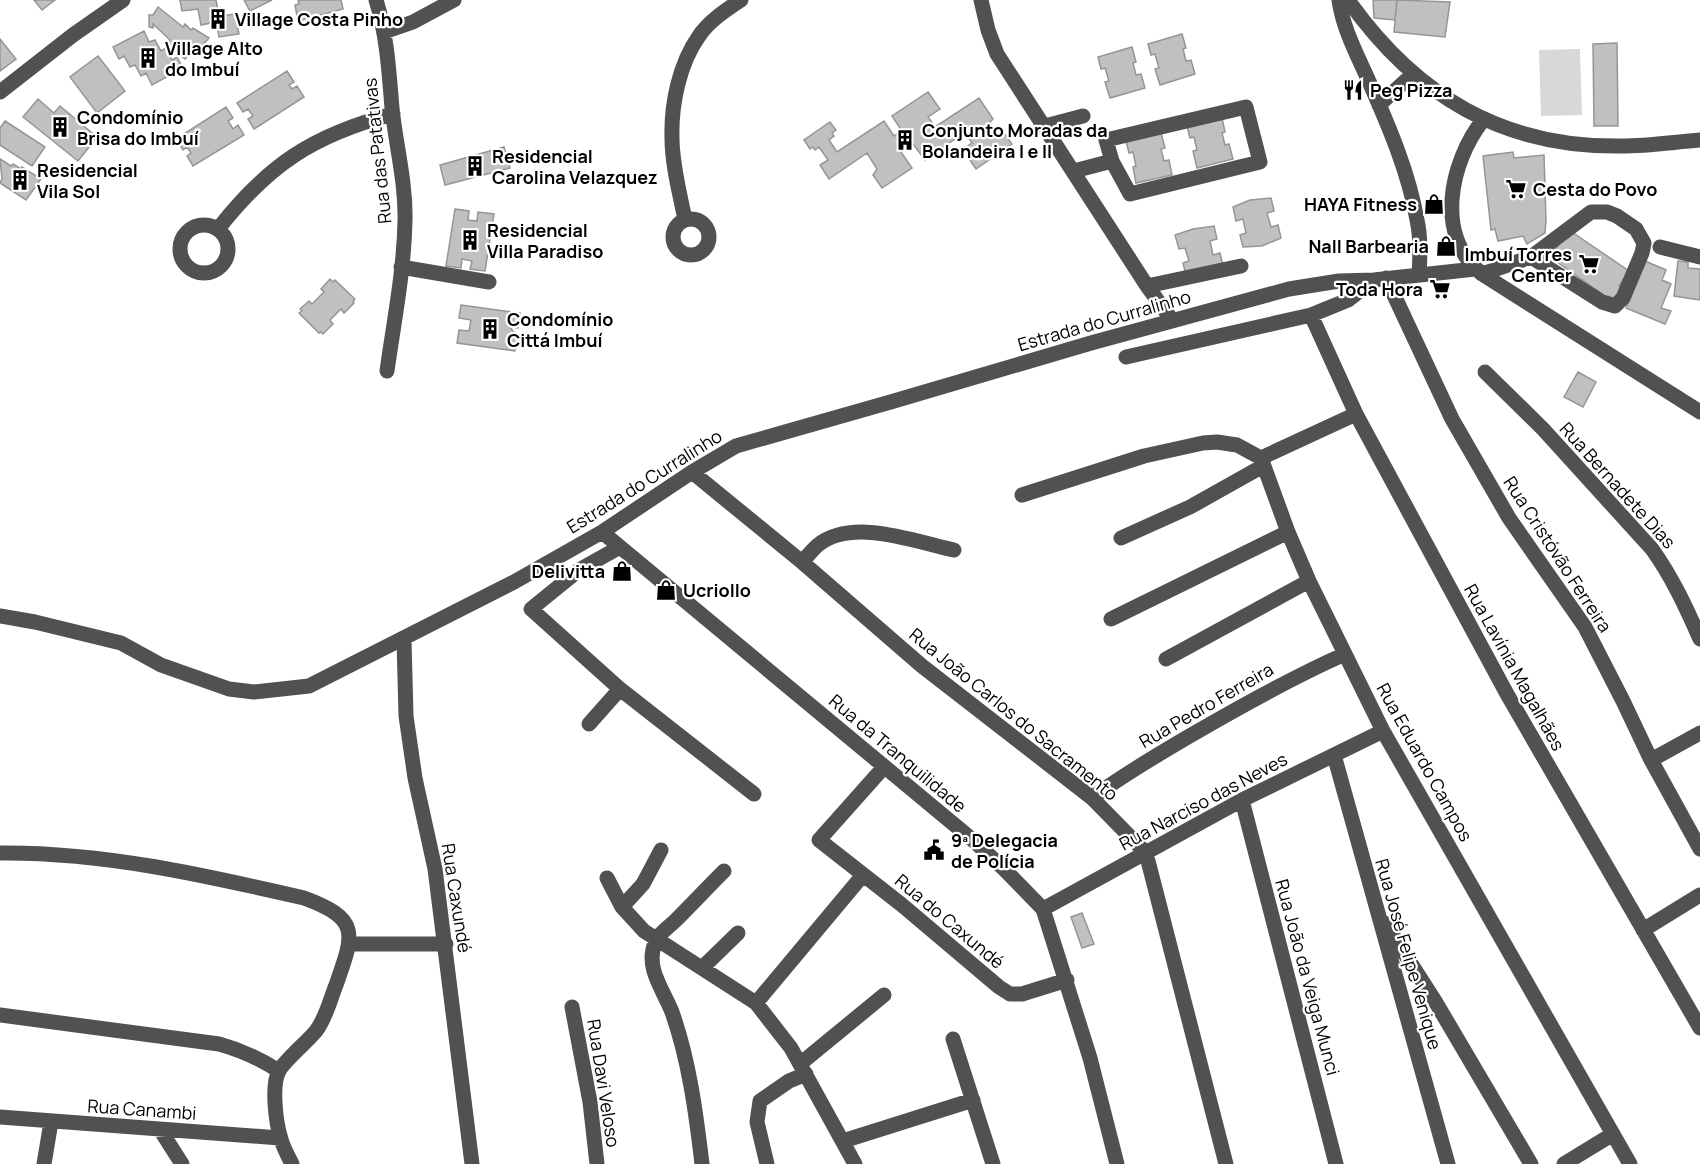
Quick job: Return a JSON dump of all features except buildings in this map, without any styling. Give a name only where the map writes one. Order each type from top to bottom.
[{"type":"street","points":[[0,92],[73,35],[123,0]]},
{"type":"street","name":"Rua das Patativas","points":[[376,0],[384,32],[403,181],[405,220],[387,371]]},
{"type":"street","points":[[384,32],[413,22],[454,0]]},
{"type":"street","points":[[685,220],[672,140],[674,104],[679,83],[699,35],[718,16],[741,0]]},
{"type":"street","points":[[981,0],[988,30],[998,54],[1147,286],[1172,321]]},
{"type":"street","points":[[1339,0],[1342,20],[1379,105],[1401,164],[1418,220],[1419,275]]},
{"type":"street","points":[[1348,0],[1367,25],[1413,74],[1483,120],[1534,137],[1565,143],[1623,147],[1700,140]]},
{"type":"street","points":[[1379,105],[1413,74]]},
{"type":"street","points":[[1246,107],[1260,162],[1130,194],[1112,161],[1106,140],[1246,107]]},
{"type":"street","points":[[218,229],[253,187],[299,152],[345,129],[393,114]]},
{"type":"street","points":[[1045,126],[1083,116]]},
{"type":"street","points":[[1483,120],[1473,133],[1460,164],[1451,201],[1452,221],[1462,250],[1479,271],[1700,412]]},
{"type":"street","points":[[1074,171],[1112,161]]},
{"type":"street","name":"Estrada do Curralinho","points":[[0,616],[121,643],[160,665],[229,689],[254,692],[309,686],[404,640],[514,582],[602,532],[692,471],[736,446],[1172,321],[1313,284],[1479,271],[1531,257],[1591,212],[1598,211],[1617,216],[1636,229],[1644,243],[1623,298],[1616,306],[1602,302],[1531,257]]},
{"type":"street","points":[[1660,247],[1700,257]]},
{"type":"street","points":[[401,267],[489,282]]},
{"type":"street","points":[[1147,286],[1241,267]]},
{"type":"street","points":[[1126,357],[1311,315],[1348,300],[1380,279]]},
{"type":"street","name":"Rua Cristóvão Ferreira","points":[[1380,279],[1452,419],[1509,518],[1585,627],[1651,760],[1700,849]]},
{"type":"street","name":"Rua Lavínia Magalhães","points":[[1311,315],[1356,414],[1507,694],[1700,1028]]},
{"type":"street","name":"Rua Bernadete Dias","points":[[1485,372],[1543,429],[1652,549],[1684,600],[1700,639]]},
{"type":"street","points":[[1121,538],[1190,507],[1262,462],[1356,414]]},
{"type":"street","points":[[1022,495],[1144,456],[1203,443],[1217,442],[1237,445],[1262,462]]},
{"type":"street","name":"Rua Eduardo Campos","points":[[1262,462],[1288,532],[1310,581],[1383,731],[1630,1164]]},
{"type":"street","name":"Rua João Carlos do Sacramento","points":[[692,471],[922,666],[1092,798],[1146,853]]},
{"type":"street","name":"Rua da Tranquilidade","points":[[602,532],[974,841],[1042,909],[1067,980],[1090,1058],[1117,1164]]},
{"type":"street","points":[[1110,619],[1288,532]]},
{"type":"street","points":[[802,562],[819,544],[833,537],[852,533],[899,536],[954,550]]},
{"type":"street","points":[[620,547],[579,570],[531,609],[620,689],[754,794]]},
{"type":"street","points":[[1166,658],[1310,581]]},
{"type":"street","name":"Rua Caxundé","points":[[404,640],[406,716],[415,778],[435,869],[472,1164]]},
{"type":"street","name":"Rua Pedro Ferreira","points":[[1092,798],[1158,755],[1255,698],[1345,654]]},
{"type":"street","points":[[589,724],[620,689]]},
{"type":"street","name":"Rua Narciso das Neves","points":[[1042,909],[1242,800],[1383,731]]},
{"type":"street","points":[[1651,760],[1700,733]]},
{"type":"street","name":"Rua José Felipe Venique","points":[[1334,755],[1448,1164]]},
{"type":"street","name":"Rua do Caxundé","points":[[884,767],[819,840],[1010,994],[1036,991],[1067,980]]},
{"type":"street","name":"Rua João da Veiga Munci","points":[[1242,800],[1336,1164]]},
{"type":"street","points":[[622,907],[644,884],[661,850]]},
{"type":"street","points":[[0,852],[110,858],[304,898],[328,907],[340,916],[348,927],[350,944],[326,1014],[318,1029],[279,1071],[275,1097],[280,1138],[292,1164]]},
{"type":"street","points":[[1146,853],[1226,1164]]},
{"type":"street","points":[[702,1164],[695,1107],[678,1033],[652,967],[651,957],[656,940],[724,871]]},
{"type":"street","points":[[756,1003],[863,875]]},
{"type":"street","points":[[607,878],[622,907],[644,932],[756,1003],[773,1023],[803,1069],[855,1164]]},
{"type":"street","points":[[1643,930],[1700,895]]},
{"type":"street","points":[[1378,912],[1435,1001],[1530,1164]]},
{"type":"street","points":[[702,968],[738,933]]},
{"type":"street","points":[[350,944],[446,944]]},
{"type":"street","points":[[767,1164],[757,1122],[760,1101],[789,1082],[884,995]]},
{"type":"street","name":"Rua Davi Veloso","points":[[572,1007],[590,1102],[597,1164]]},
{"type":"street","points":[[0,1015],[219,1044],[261,1059],[279,1071]]},
{"type":"street","points":[[953,1039],[993,1164]]},
{"type":"street","points":[[843,1141],[973,1100]]},
{"type":"street","name":"Rua Canambi","points":[[0,1117],[161,1131],[280,1138]]},
{"type":"street","points":[[45,1164],[51,1122]]},
{"type":"street","points":[[161,1131],[182,1164]]},
{"type":"street","points":[[1564,1164],[1613,1134]]},
{"type":"shaded area","points":[[1580,49],[1582,115],[1541,116],[1539,50]]},
{"type":"place","name":"Village Costa Pinho","points":[[218,19]]},
{"type":"place","name":"Village Alto do Imbuí","points":[[148,58]]},
{"type":"place","name":"Peg Pizza","points":[[1353,90]]},
{"type":"place","name":"Condomínio Brisa do Imbuí","points":[[60,127]]},
{"type":"place","name":"Conjunto Moradas da Bolandeira I e II","points":[[905,140]]},
{"type":"place","name":"Residencial Carolina Velazquez","points":[[475,166]]},
{"type":"place","name":"Residencial Vila Sol","points":[[20,180]]},
{"type":"place","name":"Cesta do Povo","points":[[1516,189]]},
{"type":"place","name":"HAYA Fitness","points":[[1434,204]]},
{"type":"place","name":"Residencial Villa Paradiso","points":[[470,240]]},
{"type":"place","name":"Nall Barbearia","points":[[1446,246]]},
{"type":"place","name":"Imbuí Torres Center","points":[[1589,264]]},
{"type":"place","name":"Toda Hora","points":[[1440,289]]},
{"type":"place","name":"Condomínio Cittá Imbuí","points":[[490,329]]},
{"type":"place","name":"Delivitta","points":[[622,571]]},
{"type":"place","name":"Ucriollo","points":[[666,590]]},
{"type":"place","name":"9ª Delegacia de Polícia","points":[[934,850]]}]
